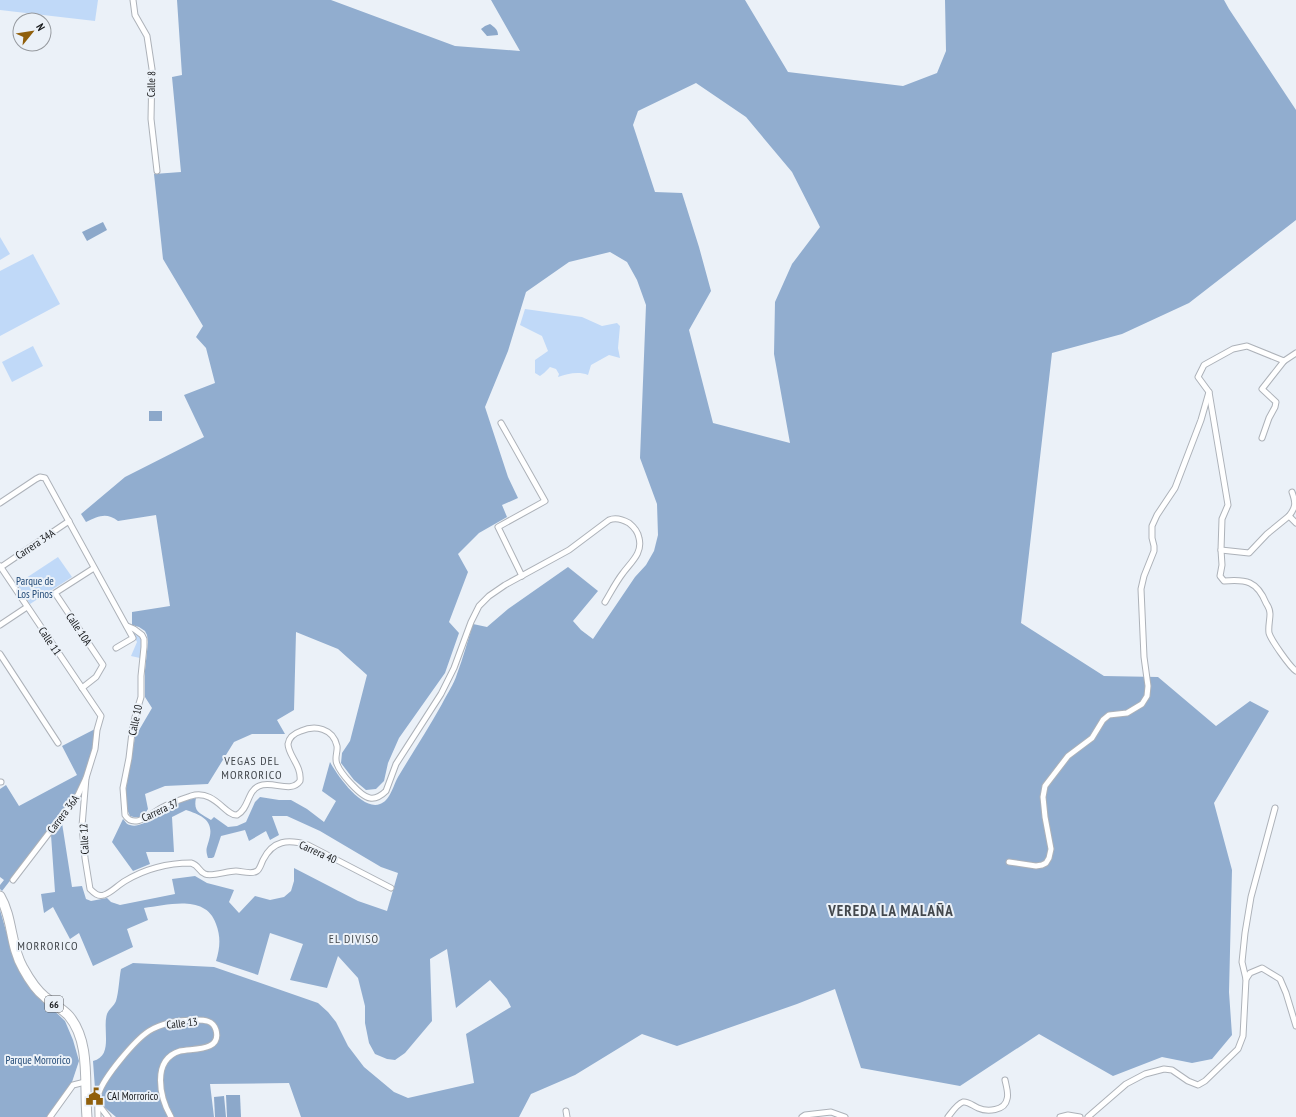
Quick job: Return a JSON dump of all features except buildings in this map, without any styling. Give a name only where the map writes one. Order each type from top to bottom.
[{"type":"highway","name":"66","points":[[0,896],[8,918],[16,952],[23,968],[38,991],[68,1015],[78,1031],[84,1049],[87,1117]]},
{"type":"street","name":"Calle 8","points":[[133,0],[135,15],[146,36],[151,63],[151,119],[157,171]]},
{"type":"street","points":[[1284,361],[1247,346],[1233,349],[1204,364],[1198,377],[1209,392],[1228,505],[1222,519],[1222,565],[1220,576],[1224,581],[1235,580],[1251,583],[1260,590],[1270,612],[1269,634],[1285,659],[1296,671]]},
{"type":"street","points":[[1262,438],[1276,402],[1262,389],[1284,361],[1296,353]]},
{"type":"street","points":[[1010,862],[1036,866],[1042,865],[1049,858],[1051,849],[1045,817],[1045,786],[1068,756],[1083,747],[1092,738],[1103,720],[1109,715],[1127,713],[1142,704],[1147,696],[1148,686],[1144,657],[1141,589],[1144,576],[1154,552],[1152,526],[1157,515],[1175,488],[1201,420],[1209,392]]},
{"type":"street","points":[[501,423],[545,501],[498,527],[522,576],[569,550],[609,520],[614,518],[622,520],[629,523],[636,530],[639,536],[640,549],[622,573],[605,602]]},
{"type":"street","name":"Calle 10","points":[[0,503],[36,479],[40,477],[45,478],[133,638],[116,648]]},
{"type":"street","points":[[1221,550],[1249,552],[1294,510],[1295,502],[1292,492]]},
{"type":"street","points":[[1289,516],[1296,523]]},
{"type":"street","name":"Carrera 34A","points":[[0,567],[69,521]]},
{"type":"street","name":"Calle 11","points":[[0,567],[101,716]]},
{"type":"street","name":"Calle 10A","points":[[82,688],[96,677],[103,665],[55,593],[94,568]]},
{"type":"street","name":"Carrera 37","points":[[131,821],[142,820],[164,806],[199,795],[212,799],[232,815],[237,815],[244,810],[253,791],[258,786],[267,784],[291,787],[296,786],[300,781],[300,774],[289,748],[289,741],[299,732],[310,728],[322,728],[335,739],[337,752],[336,763],[339,769],[361,794],[367,798],[377,798],[386,791],[390,784],[396,764],[441,694],[454,668],[478,606],[489,596],[522,576]]},
{"type":"street","points":[[0,625],[27,607]]},
{"type":"street","name":"Calle 10","points":[[127,626],[139,632],[142,635],[144,643],[141,697],[133,724],[129,758],[123,788],[125,815],[131,821]]},
{"type":"street","points":[[0,654],[58,743]]},
{"type":"street","name":"Carrera 36A","points":[[13,880],[78,795],[86,778],[96,746],[97,730],[101,716]]},
{"type":"street","name":"Calle 12","points":[[86,778],[82,826],[85,858],[90,889],[98,895]]},
{"type":"street","points":[[1088,1117],[1126,1084],[1145,1074],[1164,1069],[1172,1070],[1188,1081],[1198,1085],[1205,1081],[1238,1049],[1243,1036],[1246,979],[1242,962],[1245,933],[1251,897],[1275,808]]},
{"type":"street","name":"Carrera 40","points":[[98,895],[102,896],[107,894],[137,874],[160,866],[191,863],[195,864],[207,875],[235,871],[255,872],[259,869],[269,850],[289,841],[308,845],[391,888]]},
{"type":"street","points":[[1246,979],[1250,973],[1262,968],[1280,979],[1296,1026]]},
{"type":"street","name":"Calle 13","points":[[98,1117],[99,1092],[116,1065],[141,1037],[150,1030],[160,1026],[177,1022],[207,1021],[211,1023],[215,1029],[217,1036],[214,1042],[203,1048],[180,1051],[164,1064],[160,1081],[162,1098],[171,1117]]},
{"type":"street","points":[[948,1117],[959,1104],[963,1102],[967,1102],[979,1108],[990,1110],[1004,1105],[1008,1099],[1005,1080]]},
{"type":"street","points":[[50,1117],[73,1085],[85,1082]]},
{"type":"street","points":[[98,1104],[108,1117]]},
{"type":"street","points":[[566,1111],[568,1117]]},
{"type":"street","points":[[804,1116],[831,1112],[845,1117]]},
{"type":"street","points":[[1060,1117],[1068,1115],[1080,1117]]},
{"type":"green space","points":[[0,0],[98,0],[95,21],[52,16],[52,12],[17,12],[0,10]]},
{"type":"green space","points":[[177,0],[331,0],[455,46],[520,51],[491,0],[745,0],[788,72],[903,86],[937,73],[946,51],[945,0],[1224,0],[1296,110],[1296,220],[1189,303],[1122,334],[1052,353],[1021,623],[1104,676],[1158,677],[1216,726],[1250,701],[1269,711],[1214,803],[1232,870],[1229,992],[1232,1035],[1212,1059],[1192,1063],[1162,1057],[1113,1076],[1039,1034],[960,1086],[861,1068],[835,989],[797,1004],[677,1046],[642,1034],[575,1075],[531,1094],[519,1117],[301,1117],[289,1083],[210,1084],[214,1117],[116,1117],[103,1106],[95,1089],[93,1061],[103,1054],[105,1048],[107,1014],[116,1001],[121,969],[133,963],[214,967],[318,1003],[336,1022],[348,1046],[364,1067],[394,1092],[408,1098],[474,1083],[466,1034],[511,1007],[507,999],[490,980],[456,1008],[447,949],[430,959],[432,1021],[405,1053],[395,1060],[387,1059],[375,1054],[369,1043],[365,1023],[365,1006],[358,978],[338,956],[327,988],[290,980],[303,944],[270,933],[258,975],[216,961],[219,933],[216,924],[211,915],[204,908],[195,905],[175,904],[144,908],[148,920],[127,929],[133,947],[93,966],[79,933],[70,939],[53,907],[44,913],[41,894],[55,892],[51,835],[62,823],[72,887],[82,886],[86,899],[91,901],[107,898],[111,902],[120,905],[175,894],[172,879],[195,876],[207,883],[234,890],[229,902],[239,913],[255,896],[270,900],[284,897],[291,891],[294,881],[294,868],[358,901],[387,911],[398,873],[381,867],[320,831],[287,816],[272,816],[279,835],[270,840],[266,831],[249,841],[245,830],[221,836],[214,857],[208,858],[207,849],[210,828],[208,823],[201,816],[186,810],[172,817],[174,852],[146,852],[150,864],[133,871],[112,842],[123,819],[129,825],[140,825],[169,807],[196,798],[195,803],[198,812],[211,820],[214,817],[228,827],[237,826],[246,822],[255,802],[260,797],[291,800],[307,809],[324,822],[336,801],[322,791],[330,762],[344,783],[358,797],[373,805],[380,804],[389,797],[398,777],[456,678],[473,624],[487,627],[508,609],[568,567],[598,591],[573,621],[581,630],[593,639],[635,577],[646,565],[654,551],[658,535],[657,504],[640,458],[646,305],[637,280],[627,262],[610,252],[569,262],[526,292],[508,351],[485,407],[508,477],[518,498],[502,505],[507,517],[479,533],[458,554],[468,572],[449,622],[459,633],[445,673],[399,738],[388,763],[384,781],[376,789],[366,790],[354,780],[341,763],[342,753],[350,741],[367,675],[338,649],[296,632],[294,710],[277,720],[285,734],[252,734],[234,742],[208,784],[165,786],[145,794],[148,809],[146,812],[142,816],[138,817],[130,816],[126,807],[126,789],[135,737],[152,708],[145,697],[145,670],[148,642],[147,635],[145,631],[139,627],[132,625],[132,612],[170,606],[156,515],[118,521],[114,518],[102,516],[86,522],[81,514],[125,477],[204,437],[184,395],[215,383],[206,348],[196,337],[203,326],[163,259],[154,174],[181,172],[172,77],[182,75]],"holes":[[[696,83],[746,117],[792,172],[820,227],[792,264],[775,302],[774,354],[790,443],[713,423],[689,330],[711,291],[682,193],[655,192],[633,125],[638,111]]]},
{"type":"green space","points":[[0,237],[10,254],[0,260]]},
{"type":"green space","points":[[33,254],[60,304],[0,336],[0,271]]},
{"type":"green space","points":[[525,309],[582,317],[602,326],[617,323],[620,326],[618,348],[620,358],[609,355],[591,365],[588,375],[576,373],[558,377],[559,374],[556,369],[550,367],[540,376],[535,373],[535,360],[548,351],[542,336],[520,325]]},
{"type":"green space","points":[[33,346],[43,366],[12,382],[2,362]]},
{"type":"green space","name":"Parque de Los Pinos","points":[[58,557],[72,577],[30,604],[17,584]]},
{"type":"green space","points":[[132,632],[141,639],[142,646],[140,658],[131,656],[137,642]]},
{"type":"green space","points":[[95,729],[91,755],[77,794],[2,891],[0,889],[0,885],[4,880],[0,877],[0,789],[6,785],[19,806],[77,775],[62,746]]},
{"type":"green space","name":"Parque Morrorico","points":[[0,910],[13,955],[41,998],[65,1021],[73,1040],[79,1061],[72,1082],[47,1117],[0,1117]]},
{"type":"shaded area","points":[[490,24],[497,30],[498,35],[487,36],[481,29]]},
{"type":"shaded area","points":[[103,222],[107,230],[87,241],[82,232]]},
{"type":"shaded area","points":[[149,411],[162,411],[162,421],[149,421]]},
{"type":"shaded area","points":[[226,1095],[240,1095],[241,1117],[227,1117]]},
{"type":"shaded area","points":[[224,1096],[226,1117],[215,1117],[214,1097]]},
{"type":"place","name":"CAI Morrorico","points":[[94,1096]]},
{"type":"district","name":"VEGAS DEL MORRORICO","points":[[252,767]]},
{"type":"district","name":"VEREDA LA MALAÑA","points":[[891,910]]},
{"type":"district","name":"EL DIVISO","points":[[354,938]]},
{"type":"district","name":"MORRORICO","points":[[48,945]]}]
